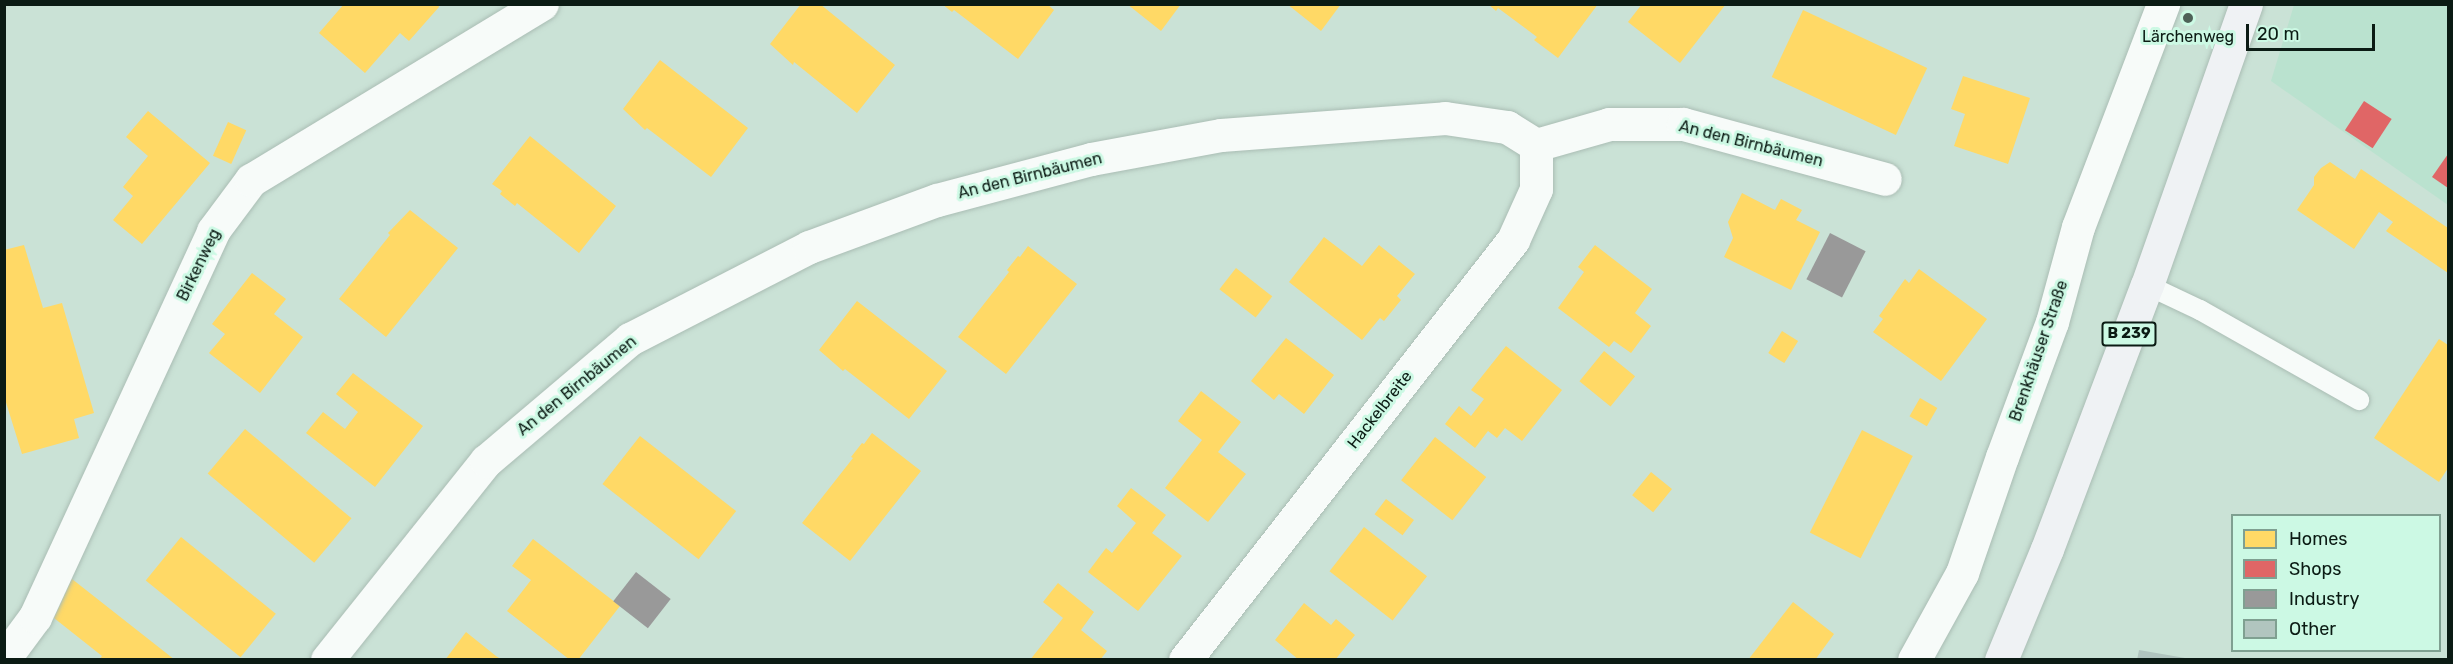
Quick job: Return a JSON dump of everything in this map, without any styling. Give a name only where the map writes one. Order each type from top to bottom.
[{"type":"main road","name":"B 239","points":[[2001,660],[2048,549],[2147,285],[2246,4]]},
{"type":"street","name":"Birkenweg","points":[[4,658],[36,617],[213,231],[251,180],[542,4]]},
{"type":"street","name":"Brenkhäuser Straße","points":[[1914,660],[1962,573],[2052,322],[2078,227],[2163,4]]},
{"type":"street","name":"An den Birnbäumen","points":[[327,660],[486,461],[630,339],[809,247],[948,197],[1091,159],[1221,135],[1445,118],[1507,128],[1536,145],[1609,124],[1683,124],[1885,179]]},
{"type":"street","name":"Hackelbreite","points":[[1185,660],[1513,240],[1536,189],[1536,145]]},
{"type":"lane","points":[[2147,285],[2200,310],[2359,399]]},
{"type":"shaded area","points":[[2294,5],[2448,5],[2448,205],[2271,81]]},
{"type":"building: Homes","points":[[344,4],[438,4],[439,7],[409,41],[400,33],[365,73],[319,33]]},
{"type":"building: Homes","points":[[801,4],[820,4],[895,65],[857,113],[794,62],[793,65],[770,44]]},
{"type":"building: Homes","points":[[942,4],[1047,4],[1054,10],[1018,59],[954,10],[952,12]]},
{"type":"building: Homes","points":[[1127,4],[1181,4],[1161,31]]},
{"type":"building: Homes","points":[[1287,4],[1341,4],[1321,31]]},
{"type":"building: Homes","points":[[1488,4],[1598,4],[1558,58],[1534,40],[1537,37],[1498,8],[1496,11]]},
{"type":"building: Homes","points":[[1642,4],[1726,4],[1680,63],[1628,22]]},
{"type":"building: Homes","points":[[1803,10],[1927,68],[1896,135],[1772,77]]},
{"type":"building: Homes","points":[[660,60],[748,128],[711,177],[647,128],[645,130],[623,109]]},
{"type":"building: Homes","points":[[1963,76],[2030,98],[2008,164],[1954,146],[1965,114],[1951,109]]},
{"type":"building: Homes","points":[[148,111],[210,163],[142,244],[113,220],[133,196],[123,187],[148,156],[126,137]]},
{"type":"building: Homes","points":[[228,122],[246,130],[231,164],[213,156]]},
{"type":"building: Homes","points":[[530,136],[616,206],[579,253],[517,203],[515,206],[500,194],[502,191],[492,184]]},
{"type":"building: Homes","points":[[2330,162],[2355,179],[2361,169],[2448,228],[2448,273],[2386,231],[2393,222],[2379,212],[2354,249],[2297,210],[2314,185],[2314,177]]},
{"type":"building: Homes","points":[[1742,193],[1775,210],[1781,199],[1802,210],[1796,220],[1820,232],[1791,290],[1724,257],[1733,238],[1728,222]]},
{"type":"building: Homes","points":[[410,210],[458,248],[386,337],[339,299],[390,235],[388,233]]},
{"type":"building: Homes","points":[[1324,237],[1362,266],[1379,245],[1415,274],[1397,296],[1401,300],[1384,321],[1380,318],[1362,340],[1289,282]]},
{"type":"building: Homes","points":[[24,245],[43,308],[62,303],[94,413],[74,419],[79,438],[22,454],[4,396],[4,250]]},
{"type":"building: Homes","points":[[1595,245],[1652,289],[1635,313],[1651,326],[1631,353],[1614,341],[1609,347],[1558,308],[1584,272],[1578,267]]},
{"type":"building: Homes","points":[[1028,246],[1077,284],[1006,374],[958,337],[1009,272],[1007,270]]},
{"type":"building: Homes","points":[[1236,268],[1272,296],[1256,318],[1219,289]]},
{"type":"building: Homes","points":[[1919,269],[1987,319],[1941,381],[1873,332],[1883,319],[1879,316],[1905,279],[1909,283]]},
{"type":"building: Homes","points":[[252,273],[286,299],[274,314],[303,337],[260,393],[209,353],[225,334],[212,324]]},
{"type":"building: Homes","points":[[857,301],[947,371],[909,419],[845,369],[843,371],[819,350]]},
{"type":"building: Homes","points":[[1782,331],[1798,341],[1784,363],[1768,353]]},
{"type":"building: Homes","points":[[1286,338],[1334,375],[1304,414],[1279,394],[1274,400],[1251,381]]},
{"type":"building: Homes","points":[[2439,339],[2448,345],[2448,468],[2439,482],[2374,438]]},
{"type":"building: Homes","points":[[1506,346],[1562,390],[1522,441],[1505,428],[1497,438],[1488,431],[1475,448],[1445,424],[1459,406],[1471,416],[1484,399],[1471,390]]},
{"type":"building: Homes","points":[[1604,351],[1635,376],[1611,406],[1579,381]]},
{"type":"building: Homes","points":[[353,373],[423,426],[375,487],[306,433],[323,412],[345,429],[358,412],[336,394]]},
{"type":"building: Homes","points":[[1201,391],[1241,422],[1218,452],[1246,474],[1208,522],[1165,488],[1202,440],[1178,421]]},
{"type":"building: Homes","points":[[1920,398],[1937,408],[1927,426],[1910,416]]},
{"type":"building: Homes","points":[[245,429],[351,518],[314,563],[208,473]]},
{"type":"building: Homes","points":[[1862,430],[1913,456],[1861,558],[1810,532]]},
{"type":"building: Homes","points":[[872,433],[921,471],[850,561],[802,523],[853,458],[851,457]]},
{"type":"building: Homes","points":[[640,436],[736,511],[699,559],[602,484]]},
{"type":"building: Homes","points":[[1435,437],[1486,477],[1452,520],[1401,480]]},
{"type":"building: Homes","points":[[1651,472],[1672,489],[1653,512],[1632,495]]},
{"type":"building: Homes","points":[[1131,488],[1166,515],[1152,533],[1182,556],[1138,611],[1088,572],[1106,548],[1112,553],[1136,523],[1117,506]]},
{"type":"building: Homes","points":[[1386,499],[1414,520],[1403,535],[1375,514]]},
{"type":"building: Homes","points":[[1364,527],[1427,576],[1393,620],[1330,571]]},
{"type":"building: Homes","points":[[181,537],[276,614],[241,657],[146,581]]},
{"type":"building: Homes","points":[[533,539],[620,606],[578,660],[570,660],[507,611],[531,580],[512,566]]},
{"type":"building: Homes","points":[[72,579],[175,660],[99,660],[102,656],[54,618]]},
{"type":"building: Homes","points":[[1058,583],[1094,612],[1081,630],[1107,651],[1100,660],[1030,660],[1063,618],[1043,602]]},
{"type":"building: Homes","points":[[1793,602],[1834,634],[1815,660],[1748,660]]},
{"type":"building: Homes","points":[[1304,603],[1331,625],[1336,619],[1355,635],[1335,660],[1299,660],[1275,640]]},
{"type":"building: Homes","points":[[466,632],[496,656],[502,660],[445,660]]},
{"type":"building: Shops","points":[[2364,101],[2392,119],[2373,148],[2345,130]]},
{"type":"building: Shops","points":[[2448,154],[2448,188],[2432,177]]},
{"type":"building: Industry","points":[[1830,233],[1866,251],[1842,297],[1806,279]]},
{"type":"building: Industry","points":[[636,572],[671,599],[648,628],[613,601]]},
{"type":"building: Other","points":[[2139,650],[2185,658],[2185,660],[2137,660]]},
{"type":"place","name":"Lärchenweg","points":[[2188,18]]}]
